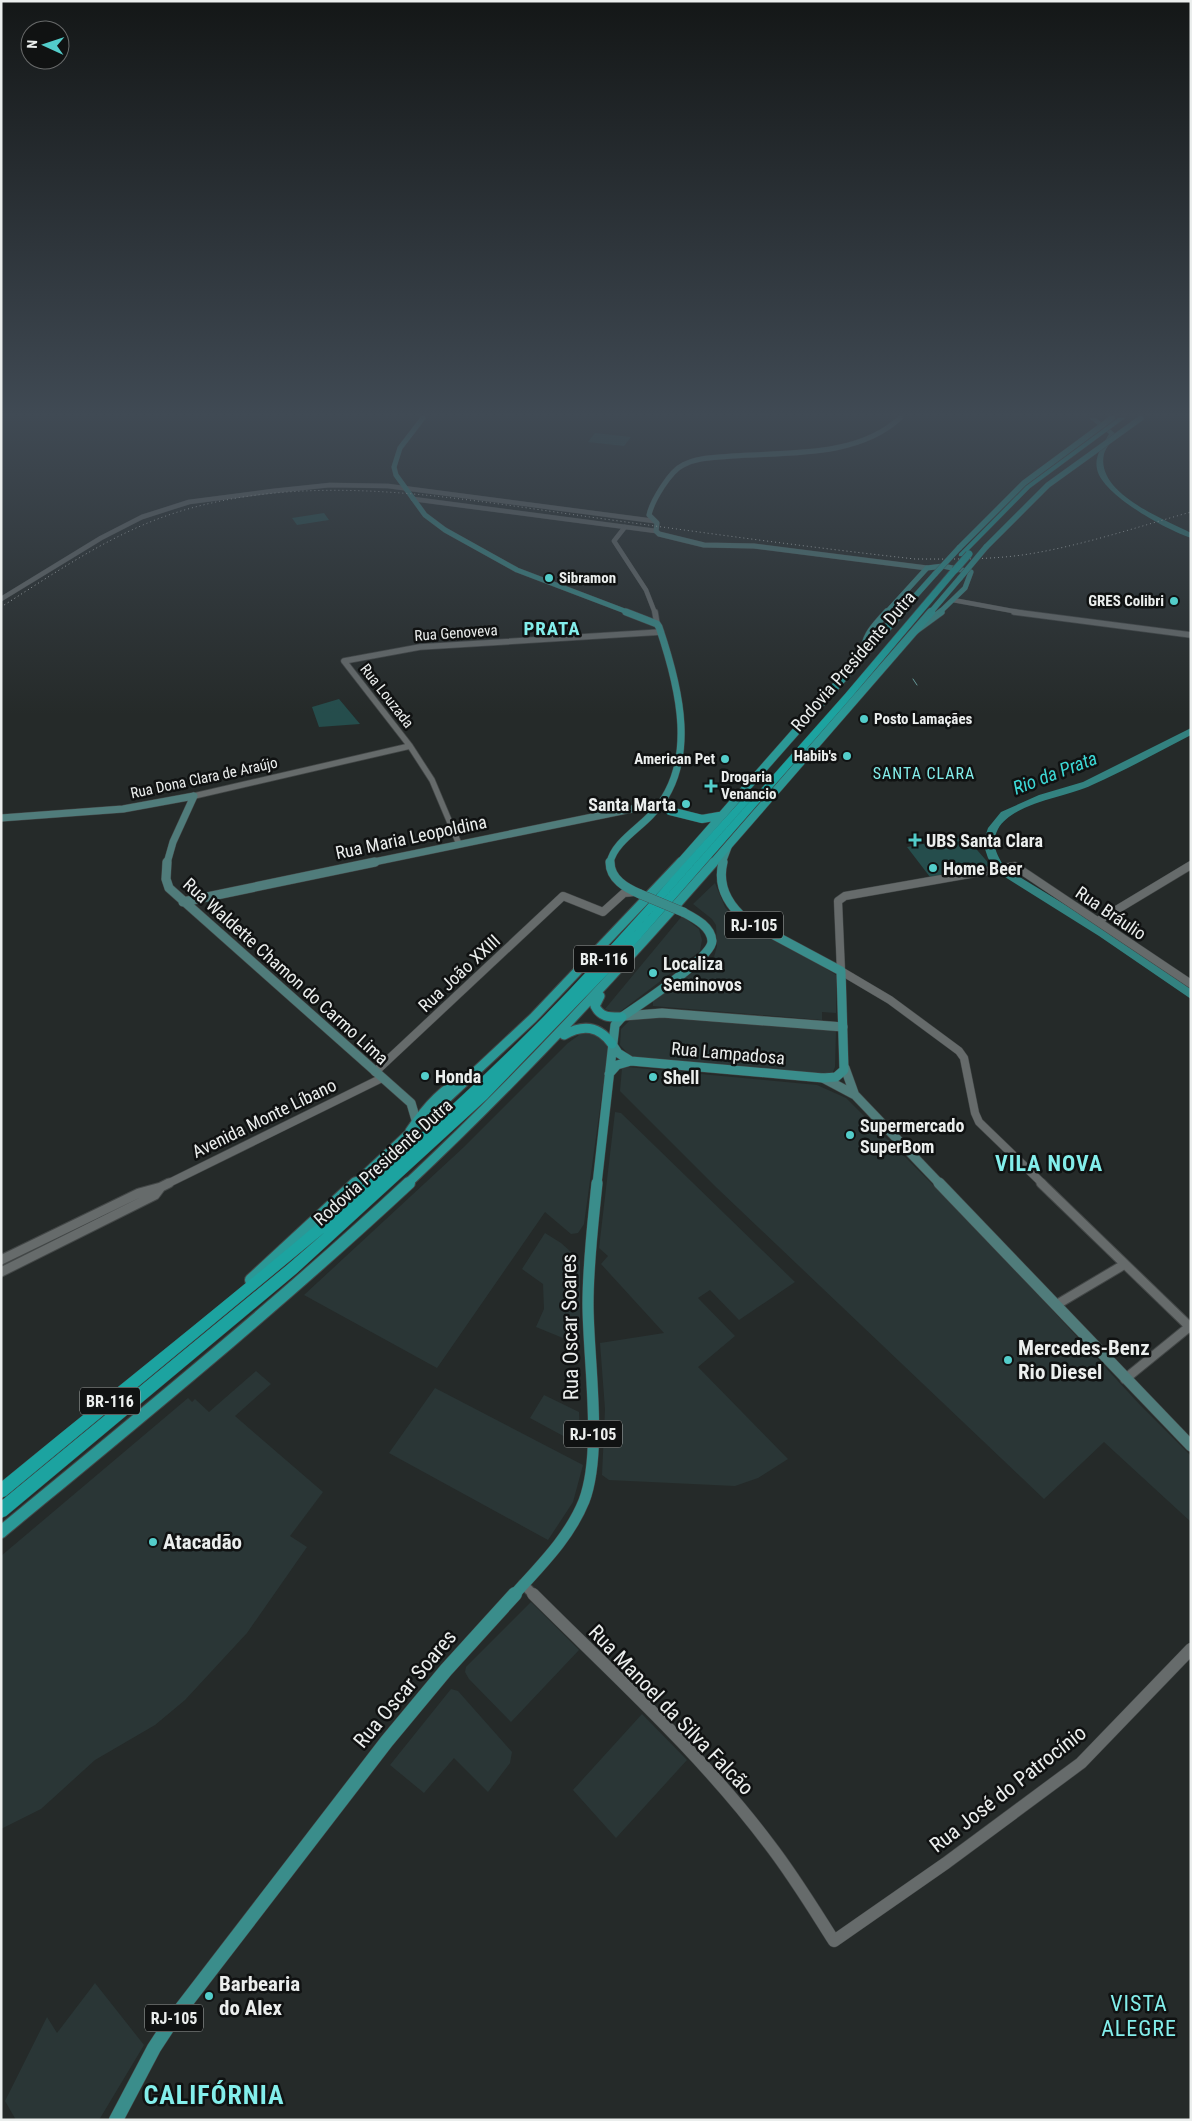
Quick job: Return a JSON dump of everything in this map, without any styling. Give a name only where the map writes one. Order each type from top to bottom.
[{"type":"highway","name":"BR-116","points":[[220,1310],[481,1069],[572,979],[935,574],[963,552],[994,517]]},
{"type":"highway","name":"Rodovia Presidente Dutra","points":[[1,1511],[292,1269],[490,1090],[622,954],[955,572],[963,552],[1003,517]]},
{"type":"highway","name":"BR-116","points":[[1,1532],[220,1350],[357,1231],[482,1114],[555,1041],[605,986],[820,742],[913,632],[955,572],[1020,517]]},
{"type":"highway","name":"Rodovia Presidente Dutra","points":[[1,1491],[359,1194],[463,1101],[552,1015],[860,674],[955,572]]},
{"type":"highway","points":[[670,811],[702,819],[720,816]]},
{"type":"highway","points":[[605,986],[597,1000],[596,1010],[604,1017],[622,1017]]},
{"type":"highway","points":[[555,1041],[575,1029],[592,1028],[603,1032],[612,1044]]},
{"type":"highway","points":[[404,1140],[427,1106],[448,1086],[481,1069]]},
{"type":"main road","points":[[427,517],[438,526],[517,570],[657,624]]},
{"type":"main road","points":[[650,517],[657,524],[656,531],[668,538],[704,545],[754,546],[923,569],[943,566],[972,572],[968,582],[937,618],[913,632]]},
{"type":"main road","points":[[864,654],[864,642],[870,631],[923,569]]},
{"type":"main road","name":"RJ-105","points":[[657,624],[670,659],[680,734],[676,776],[677,788],[667,805],[670,811]]},
{"type":"main road","name":"RJ-105","points":[[622,1017],[699,961],[709,950],[712,940],[707,927],[700,920],[637,893],[613,877],[610,859],[615,850],[654,812],[669,794],[676,776]]},
{"type":"main road","name":"Rua Dona Clara de Araújo","points":[[1,818],[122,809],[194,796]]},
{"type":"main road","name":"Rua Waldette Chamon do Carmo Lima","points":[[194,796],[171,850],[165,873],[167,885],[183,902],[411,1103]]},
{"type":"main road","name":"Rua Maria Leopoldina","points":[[183,902],[459,844],[646,808],[661,803]]},
{"type":"main road","points":[[646,808],[654,812],[670,811]]},
{"type":"main road","name":"RJ-105","points":[[730,842],[722,859],[720,874],[724,891],[734,910],[746,920],[841,971]]},
{"type":"main road","points":[[841,971],[845,1068],[855,1095]]},
{"type":"main road","points":[[622,1017],[642,1013],[662,1013],[843,1027]]},
{"type":"main road","name":"Rua Oscar Soares","points":[[116,2120],[154,2048],[171,2022],[316,1831],[426,1694],[568,1530],[584,1500],[589,1479],[593,1428],[588,1305],[589,1257],[614,1028],[622,1017]]},
{"type":"main road","points":[[612,1044],[618,1053],[631,1061]]},
{"type":"main road","points":[[609,1074],[617,1065],[631,1061]]},
{"type":"main road","name":"Rua Lampadosa","points":[[631,1061],[823,1078],[838,1076],[845,1068]]},
{"type":"main road","points":[[823,1078],[855,1095],[930,1176],[1191,1446]]},
{"type":"main road","points":[[411,1103],[418,1106],[427,1106]]},
{"type":"main road","points":[[411,1103],[416,1120]]},
{"type":"street","points":[[1,599],[109,534],[144,517]]},
{"type":"street","points":[[549,517],[656,531]]},
{"type":"street","points":[[624,517],[654,521]]},
{"type":"street","points":[[625,527],[614,541],[644,586],[656,614],[657,624]]},
{"type":"street","points":[[953,600],[1012,612],[1191,635]]},
{"type":"street","name":"Rua Genoveva","points":[[344,661],[420,647],[661,632]]},
{"type":"street","name":"Rua Louzada","points":[[344,661],[410,746],[440,794],[459,844]]},
{"type":"street","name":"Rua Dona Clara de Araújo","points":[[194,796],[410,746]]},
{"type":"street","name":"Rua Bráulio","points":[[841,971],[839,899],[851,895],[1015,866],[1191,984]]},
{"type":"street","points":[[1098,921],[1191,866]]},
{"type":"street","name":"Rua João XXIII","points":[[375,1072],[563,896],[603,912],[624,893],[637,893]]},
{"type":"street","points":[[841,971],[890,1000],[959,1050],[964,1058],[975,1113],[979,1122],[1190,1328],[1125,1379]]},
{"type":"street","name":"Avenida Monte Líbano","points":[[1,1260],[139,1193],[151,1188],[161,1187],[382,1078]]},
{"type":"street","name":"Avenida Monte Líbano","points":[[1,1272],[154,1195],[161,1187]]},
{"type":"street","points":[[1056,1305],[1125,1264]]},
{"type":"street","name":"Rua Manoel da Silva Falcão","points":[[523,1584],[700,1762],[789,1868],[816,1909],[834,1942]]},
{"type":"street","name":"Rua José do Patrocínio","points":[[834,1942],[954,1858],[1080,1763],[1191,1649]]},
{"type":"shaded area","points":[[327,517],[329,520],[297,525],[292,518]]},
{"type":"shaded area","points":[[339,699],[360,724],[319,727],[312,707]]},
{"type":"shaded area","points":[[965,836],[991,866],[930,877],[907,847]]},
{"type":"shaded area","points":[[715,883],[725,907],[734,918],[811,959],[836,975],[836,1013],[822,1012],[822,1020],[653,1006],[653,1001],[714,957],[717,946],[716,925],[712,919],[693,904]]},
{"type":"shaded area","name":"Localiza Seminovos","points":[[682,916],[699,929],[702,940],[700,951],[621,1011],[614,1012],[605,1009]]},
{"type":"shaded area","points":[[651,1017],[836,1031],[835,1067],[833,1072],[821,1074],[631,1057],[620,1045],[621,1029],[630,1020]]},
{"type":"shaded area","points":[[582,1033],[594,1033],[607,1044],[608,1050],[584,1224],[578,1233],[571,1234],[545,1212],[437,1368],[304,1295],[465,1146],[568,1043]]},
{"type":"shaded area","points":[[622,1068],[817,1085],[846,1098],[984,1236],[1141,1406],[1191,1456],[1191,1522],[1104,1442],[1044,1499],[717,1188],[620,1091]]},
{"type":"shaded area","points":[[615,1112],[621,1113],[795,1282],[739,1320],[710,1290],[698,1298],[735,1336],[698,1367],[788,1459],[758,1478],[735,1486],[609,1480],[602,1475],[605,1409],[600,1343],[664,1333],[601,1264],[608,1256],[599,1248]]},
{"type":"shaded area","points":[[545,1233],[561,1243],[580,1260],[580,1345],[536,1327],[544,1309],[543,1284],[522,1269]]},
{"type":"shaded area","points":[[256,1371],[271,1384],[235,1416],[323,1492],[290,1536],[307,1547],[247,1633],[185,1700],[155,1725],[95,1760],[41,1809],[1,1829],[1,1556],[188,1398],[192,1402],[195,1399],[209,1412]]},
{"type":"shaded area","points":[[435,1388],[583,1465],[573,1502],[548,1540],[389,1453]]},
{"type":"shaded area","points":[[544,1395],[579,1412],[580,1445],[530,1418]]},
{"type":"shaded area","points":[[531,1602],[579,1650],[511,1722],[469,1679],[465,1672],[466,1667]]},
{"type":"shaded area","points":[[451,1689],[458,1691],[512,1752],[510,1763],[488,1792],[454,1758],[424,1793],[390,1765]]},
{"type":"shaded area","points":[[642,1714],[687,1760],[616,1838],[573,1790]]},
{"type":"shaded area","points":[[95,1983],[144,2045],[99,2120],[16,2120],[5,2101],[47,2017],[57,2033]]},
{"type":"waterway","name":"Rio da Prata","points":[[1154,517],[1191,536]]},
{"type":"waterway","points":[[913,679],[917,685]]},
{"type":"waterway","name":"Rio da Prata","points":[[1191,731],[1087,784],[1043,797],[1005,814],[993,828],[988,843],[993,858],[1001,870],[1103,933],[1191,995]]},
{"type":"railway","points":[[1,607],[88,553],[133,529],[163,517]]},
{"type":"railway","points":[[590,517],[915,559],[986,558],[1029,554],[1090,541],[1174,517]]},
{"type":"place","name":"Sibramon","points":[[549,578]]},
{"type":"place","name":"GRES Colibri","points":[[1174,601]]},
{"type":"place","name":"Posto Lamaçães","points":[[864,719]]},
{"type":"place","name":"Habib's","points":[[847,756]]},
{"type":"place","name":"American Pet","points":[[725,759]]},
{"type":"place","name":"Drogaria Venancio","points":[[711,786]]},
{"type":"place","name":"Santa Marta","points":[[686,804]]},
{"type":"place","name":"UBS Santa Clara","points":[[915,840]]},
{"type":"place","name":"Home Beer","points":[[933,868]]},
{"type":"place","name":"Localiza Seminovos","points":[[653,973]]},
{"type":"place","name":"Honda","points":[[425,1076]]},
{"type":"place","name":"Shell","points":[[653,1077]]},
{"type":"place","name":"Supermercado SuperBom","points":[[850,1135]]},
{"type":"place","name":"Mercedes-Benz Rio Diesel","points":[[1008,1360]]},
{"type":"place","name":"Atacadão","points":[[153,1542]]},
{"type":"place","name":"Barbearia do Alex","points":[[209,1996]]},
{"type":"district","name":"PRATA","points":[[552,628]]},
{"type":"district","name":"SANTA CLARA","points":[[924,773]]},
{"type":"district","name":"VILA NOVA","points":[[1049,1163]]},
{"type":"district","name":"VISTA ALEGRE","points":[[1139,2016]]},
{"type":"district","name":"CALIFÓRNIA","points":[[214,2095]]}]
